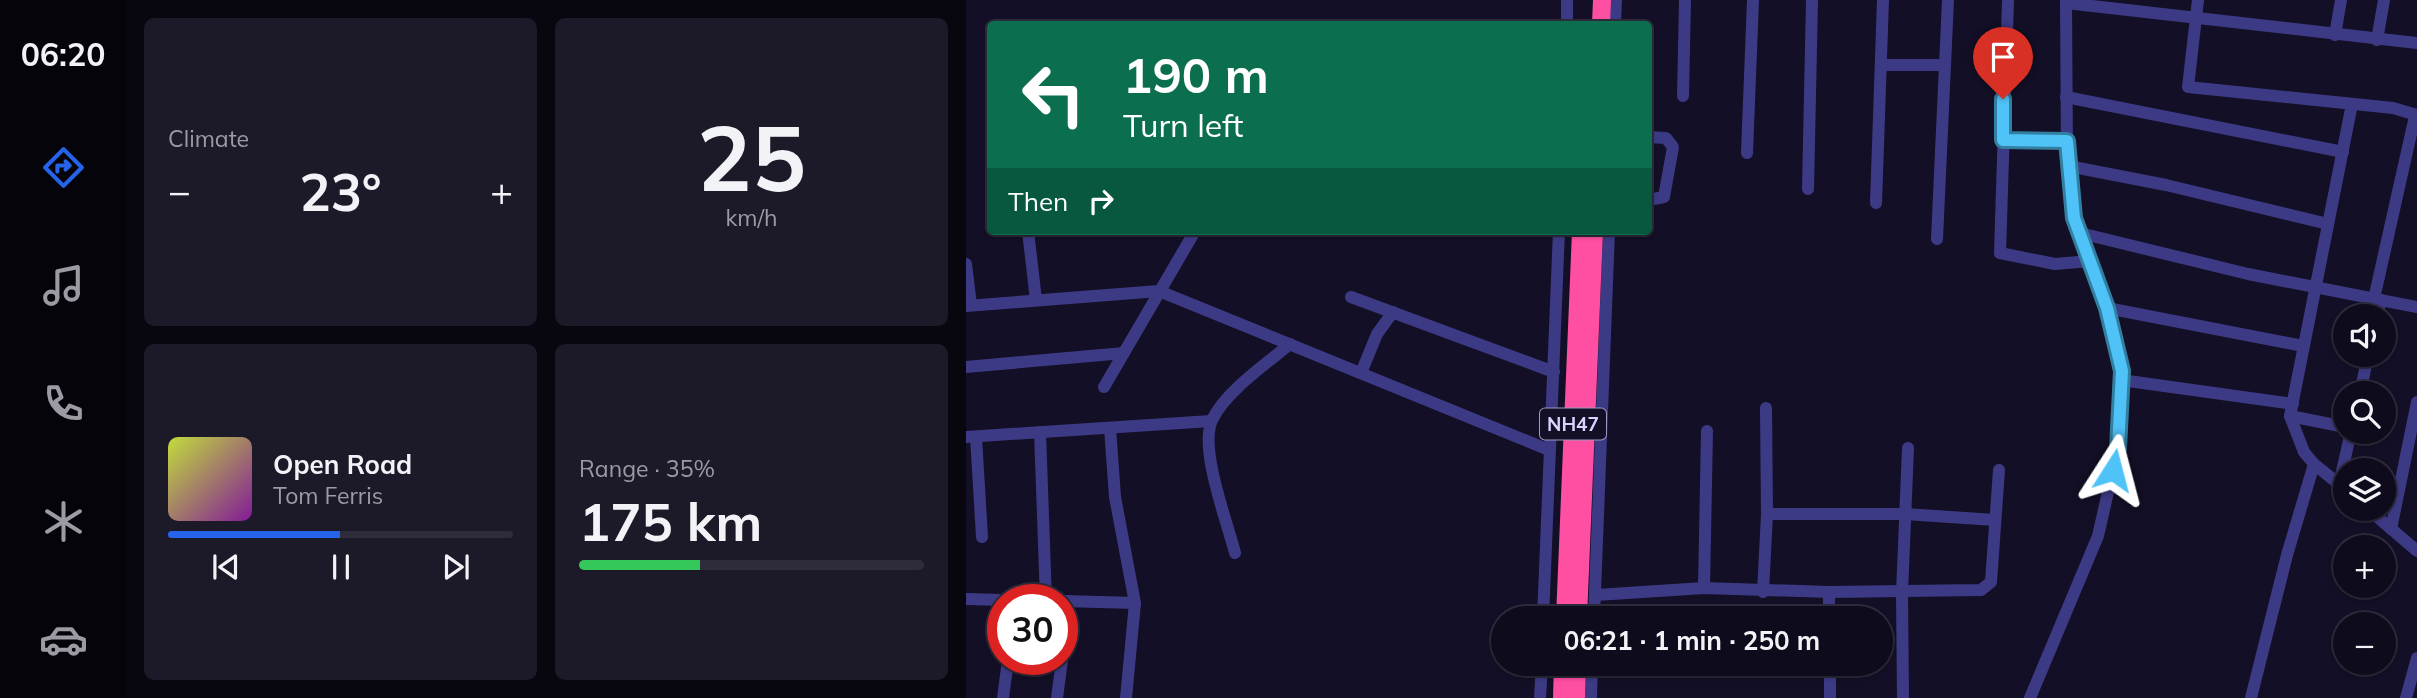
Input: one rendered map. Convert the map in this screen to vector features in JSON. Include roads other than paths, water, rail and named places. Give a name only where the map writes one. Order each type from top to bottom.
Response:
[{"type":"highway","points":[[1590,21],[1591,0]]},
{"type":"highway","points":[[1601,21],[1602,0]]},
{"type":"highway","name":"NH47","points":[[1565,606],[1581,235]]},
{"type":"highway","name":"NH47","points":[[1578,606],[1594,235]]},
{"type":"highway","points":[[1562,698],[1563,676]]},
{"type":"highway","points":[[1576,698],[1577,676]]},
{"type":"street","points":[[1567,0],[1567,21]]},
{"type":"street","points":[[1615,21],[1616,0]]},
{"type":"street","points":[[1683,96],[1685,0]]},
{"type":"street","points":[[1747,153],[1754,0]]},
{"type":"street","points":[[1808,188],[1812,0]]},
{"type":"street","points":[[1876,203],[1883,0]]},
{"type":"street","points":[[1937,239],[1948,0]]},
{"type":"street","points":[[2008,0],[2000,253],[2055,264],[2090,261]]},
{"type":"street","points":[[2198,0],[2188,87],[2393,108],[2416,115],[2377,304]]},
{"type":"street","points":[[2334,35],[2341,0]]},
{"type":"street","points":[[2377,40],[2384,0]]},
{"type":"street","points":[[2030,698],[2098,536],[2118,448],[2122,371],[2107,308],[2074,218],[2067,141],[2066,2],[2417,43]]},
{"type":"street","points":[[1881,65],[1944,65]]},
{"type":"street","points":[[2066,97],[2343,152]]},
{"type":"street","points":[[2333,479],[2304,452],[2292,410],[2352,104]]},
{"type":"street","points":[[1652,137],[1667,138],[1673,147],[1666,192],[1659,200],[1652,200]]},
{"type":"street","points":[[2003,140],[2067,141]]},
{"type":"street","points":[[2068,166],[2166,185],[2328,224]]},
{"type":"street","points":[[2080,233],[2248,274],[2417,307]]},
{"type":"street","points":[[1028,235],[1036,300]]},
{"type":"street","points":[[1104,387],[1193,235]]},
{"type":"street","points":[[1543,606],[1559,235]]},
{"type":"street","points":[[1594,606],[1609,235]]},
{"type":"street","points":[[966,264],[969,306],[1159,291],[1549,450]]},
{"type":"street","points":[[1351,296],[1554,372]]},
{"type":"street","points":[[2107,308],[2303,346]]},
{"type":"street","points":[[1361,373],[1377,334],[1393,312]]},
{"type":"street","points":[[1235,553],[1209,456],[1211,421],[1233,393],[1290,344]]},
{"type":"street","points":[[966,367],[1124,353]]},
{"type":"street","points":[[2121,380],[2292,410],[2333,423]]},
{"type":"street","points":[[2390,529],[2414,428],[2417,402]]},
{"type":"street","points":[[1763,592],[1767,514],[1766,408]]},
{"type":"street","points":[[982,537],[971,437],[1211,421]]},
{"type":"street","points":[[1110,428],[1115,497],[1135,603],[1126,698]]},
{"type":"street","points":[[1704,588],[1707,431]]},
{"type":"street","points":[[1040,432],[1045,584]]},
{"type":"street","points":[[1903,698],[1902,593],[1908,448]]},
{"type":"street","points":[[2251,698],[2287,555],[2314,464]]},
{"type":"street","points":[[1595,594],[1704,588],[1763,592],[1902,593],[1981,590],[1991,582],[1999,470]]},
{"type":"street","points":[[1767,514],[1905,514],[1995,520]]},
{"type":"street","points":[[2381,521],[2417,551]]},
{"type":"street","points":[[1829,592],[1829,606]]},
{"type":"street","points":[[966,600],[987,600]]},
{"type":"street","points":[[1078,601],[1135,603]]},
{"type":"street","points":[[2406,698],[2417,658]]},
{"type":"street","points":[[1003,698],[1006,675]]},
{"type":"street","points":[[1057,698],[1060,675]]},
{"type":"street","points":[[1540,698],[1541,676]]},
{"type":"street","points":[[1591,698],[1592,676]]},
{"type":"street","points":[[1830,676],[1830,698]]}]
